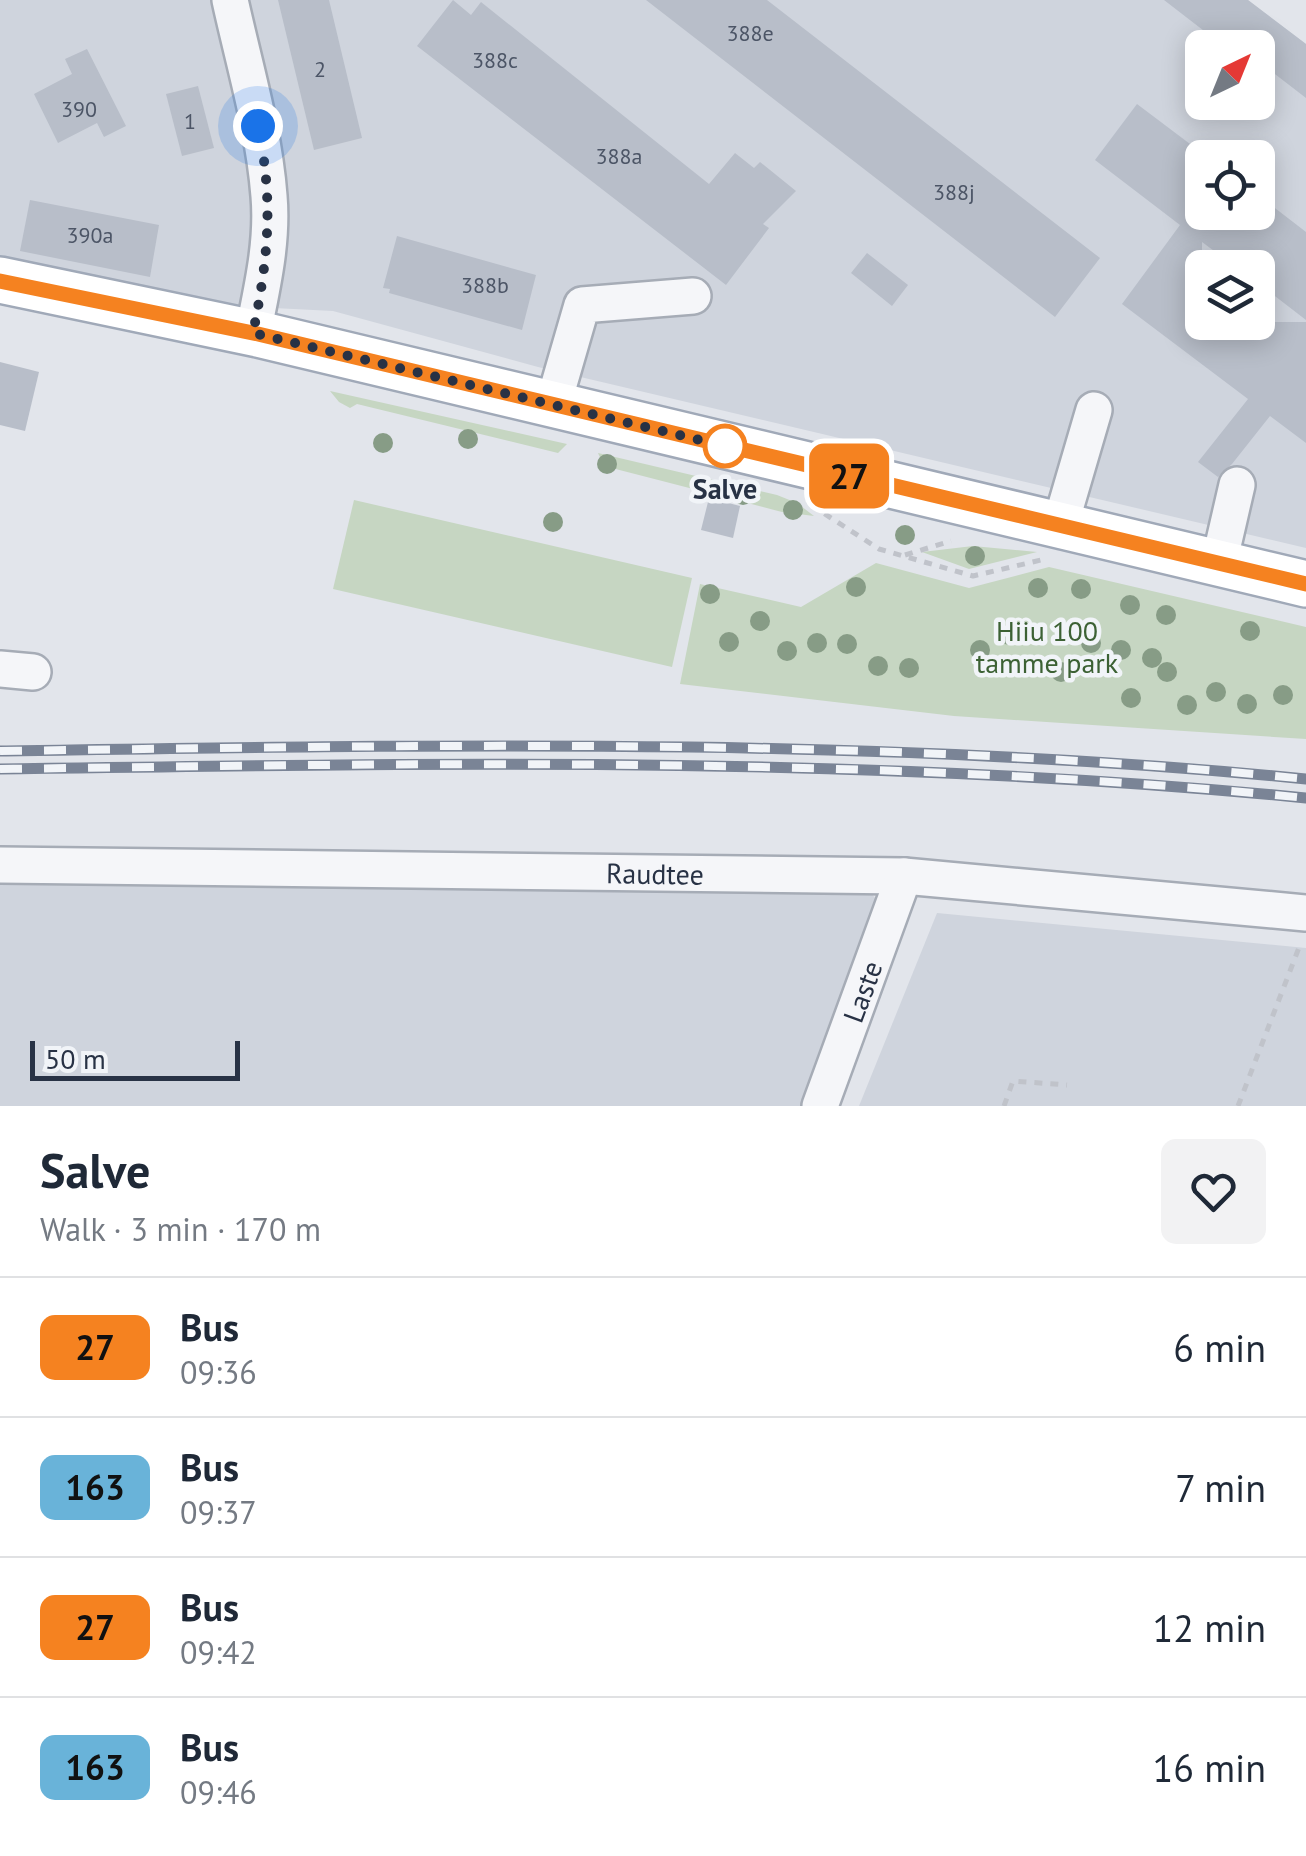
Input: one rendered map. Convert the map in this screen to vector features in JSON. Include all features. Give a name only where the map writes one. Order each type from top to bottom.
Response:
[{"type":"main road","points":[[0,280],[253,333],[553,405],[1053,542],[1218,563],[1306,584]]},
{"type":"street","points":[[230,0],[265,158],[270,199],[265,272],[253,333]]},
{"type":"street","points":[[553,405],[582,305],[692,296]]},
{"type":"street","points":[[1053,542],[1094,410]]},
{"type":"street","points":[[1218,563],[1237,485]]},
{"type":"street","name":"Raudtee","points":[[0,865],[904,876],[1304,926]]},
{"type":"street","name":"Laste","points":[[820,1106],[904,876]]},
{"type":"path","points":[[823,513],[878,549],[972,576],[1053,542]]},
{"type":"path","points":[[902,556],[951,542]]},
{"type":"path","points":[[1238,1106],[1304,926]]},
{"type":"path","points":[[1004,1106],[1013,1081],[1067,1085]]},
{"type":"shaded area","points":[[0,0],[1248,0],[1306,44],[1306,548],[538,367],[333,311],[92,299],[0,280]]},
{"type":"shaded area","points":[[274,881],[866,887],[880,904],[805,1106],[0,1106],[0,884]]},
{"type":"shaded area","points":[[937,913],[1306,948],[1306,1106],[859,1106]]},
{"type":"green space","points":[[330,391],[567,444],[558,453],[357,404],[350,408]]},
{"type":"green space","points":[[598,453],[777,495],[814,516],[782,512],[604,466]]},
{"type":"green space","points":[[354,500],[692,578],[672,667],[333,589]]},
{"type":"green space","points":[[973,546],[1037,552],[969,569],[922,552]]},
{"type":"green space","name":"Hiiu 100 tamme park","points":[[876,563],[969,588],[1049,567],[1306,627],[1306,739],[954,716],[680,684],[700,584],[801,607]]},
{"type":"building","points":[[278,0],[329,0],[362,138],[314,150]]},
{"type":"building","points":[[453,0],[471,15],[481,2],[709,184],[735,153],[754,168],[760,162],[796,191],[763,224],[769,228],[726,285],[417,46]]},
{"type":"building","points":[[646,0],[767,0],[1100,258],[1055,317]]},
{"type":"building","points":[[1164,0],[1248,0],[1306,44],[1306,98],[1275,74],[1275,30],[1203,30]]},
{"type":"building","points":[[87,49],[126,126],[104,137],[97,123],[58,143],[34,94],[72,74],[65,59]]},
{"type":"building","points":[[198,86],[214,148],[182,156],[166,94]]},
{"type":"building","points":[[1137,104],[1185,140],[1185,230],[1275,230],[1275,208],[1306,232],[1306,320],[1275,296],[1275,250],[1213,250],[1202,242],[1202,250],[1185,250],[1185,340],[1275,340],[1275,322],[1306,322],[1306,443],[1270,416],[1218,477],[1198,462],[1248,399],[1122,304],[1180,225],[1095,160]]},
{"type":"building","points":[[30,200],[159,225],[150,277],[20,251]]},
{"type":"building","points":[[397,236],[536,275],[522,330],[389,293],[390,289],[383,288]]},
{"type":"building","points":[[867,253],[908,285],[892,306],[851,273]]},
{"type":"building","points":[[0,362],[39,372],[25,431],[0,425]]},
{"type":"building","points":[[709,498],[740,506],[733,538],[701,530]]},
{"type":"railway","points":[[0,751],[490,746],[817,750],[1143,765],[1306,779]]},
{"type":"railway","points":[[0,769],[490,764],[817,768],[980,774],[1306,798]]},
{"type":"bus line","name":"27","points":[[0,281],[258,334],[1306,584]]},
{"type":"place","name":"Salve","points":[[725,446]]},
{"type":"route","points":[[258,126],[270,199],[265,272],[253,333],[725,446]]}]
